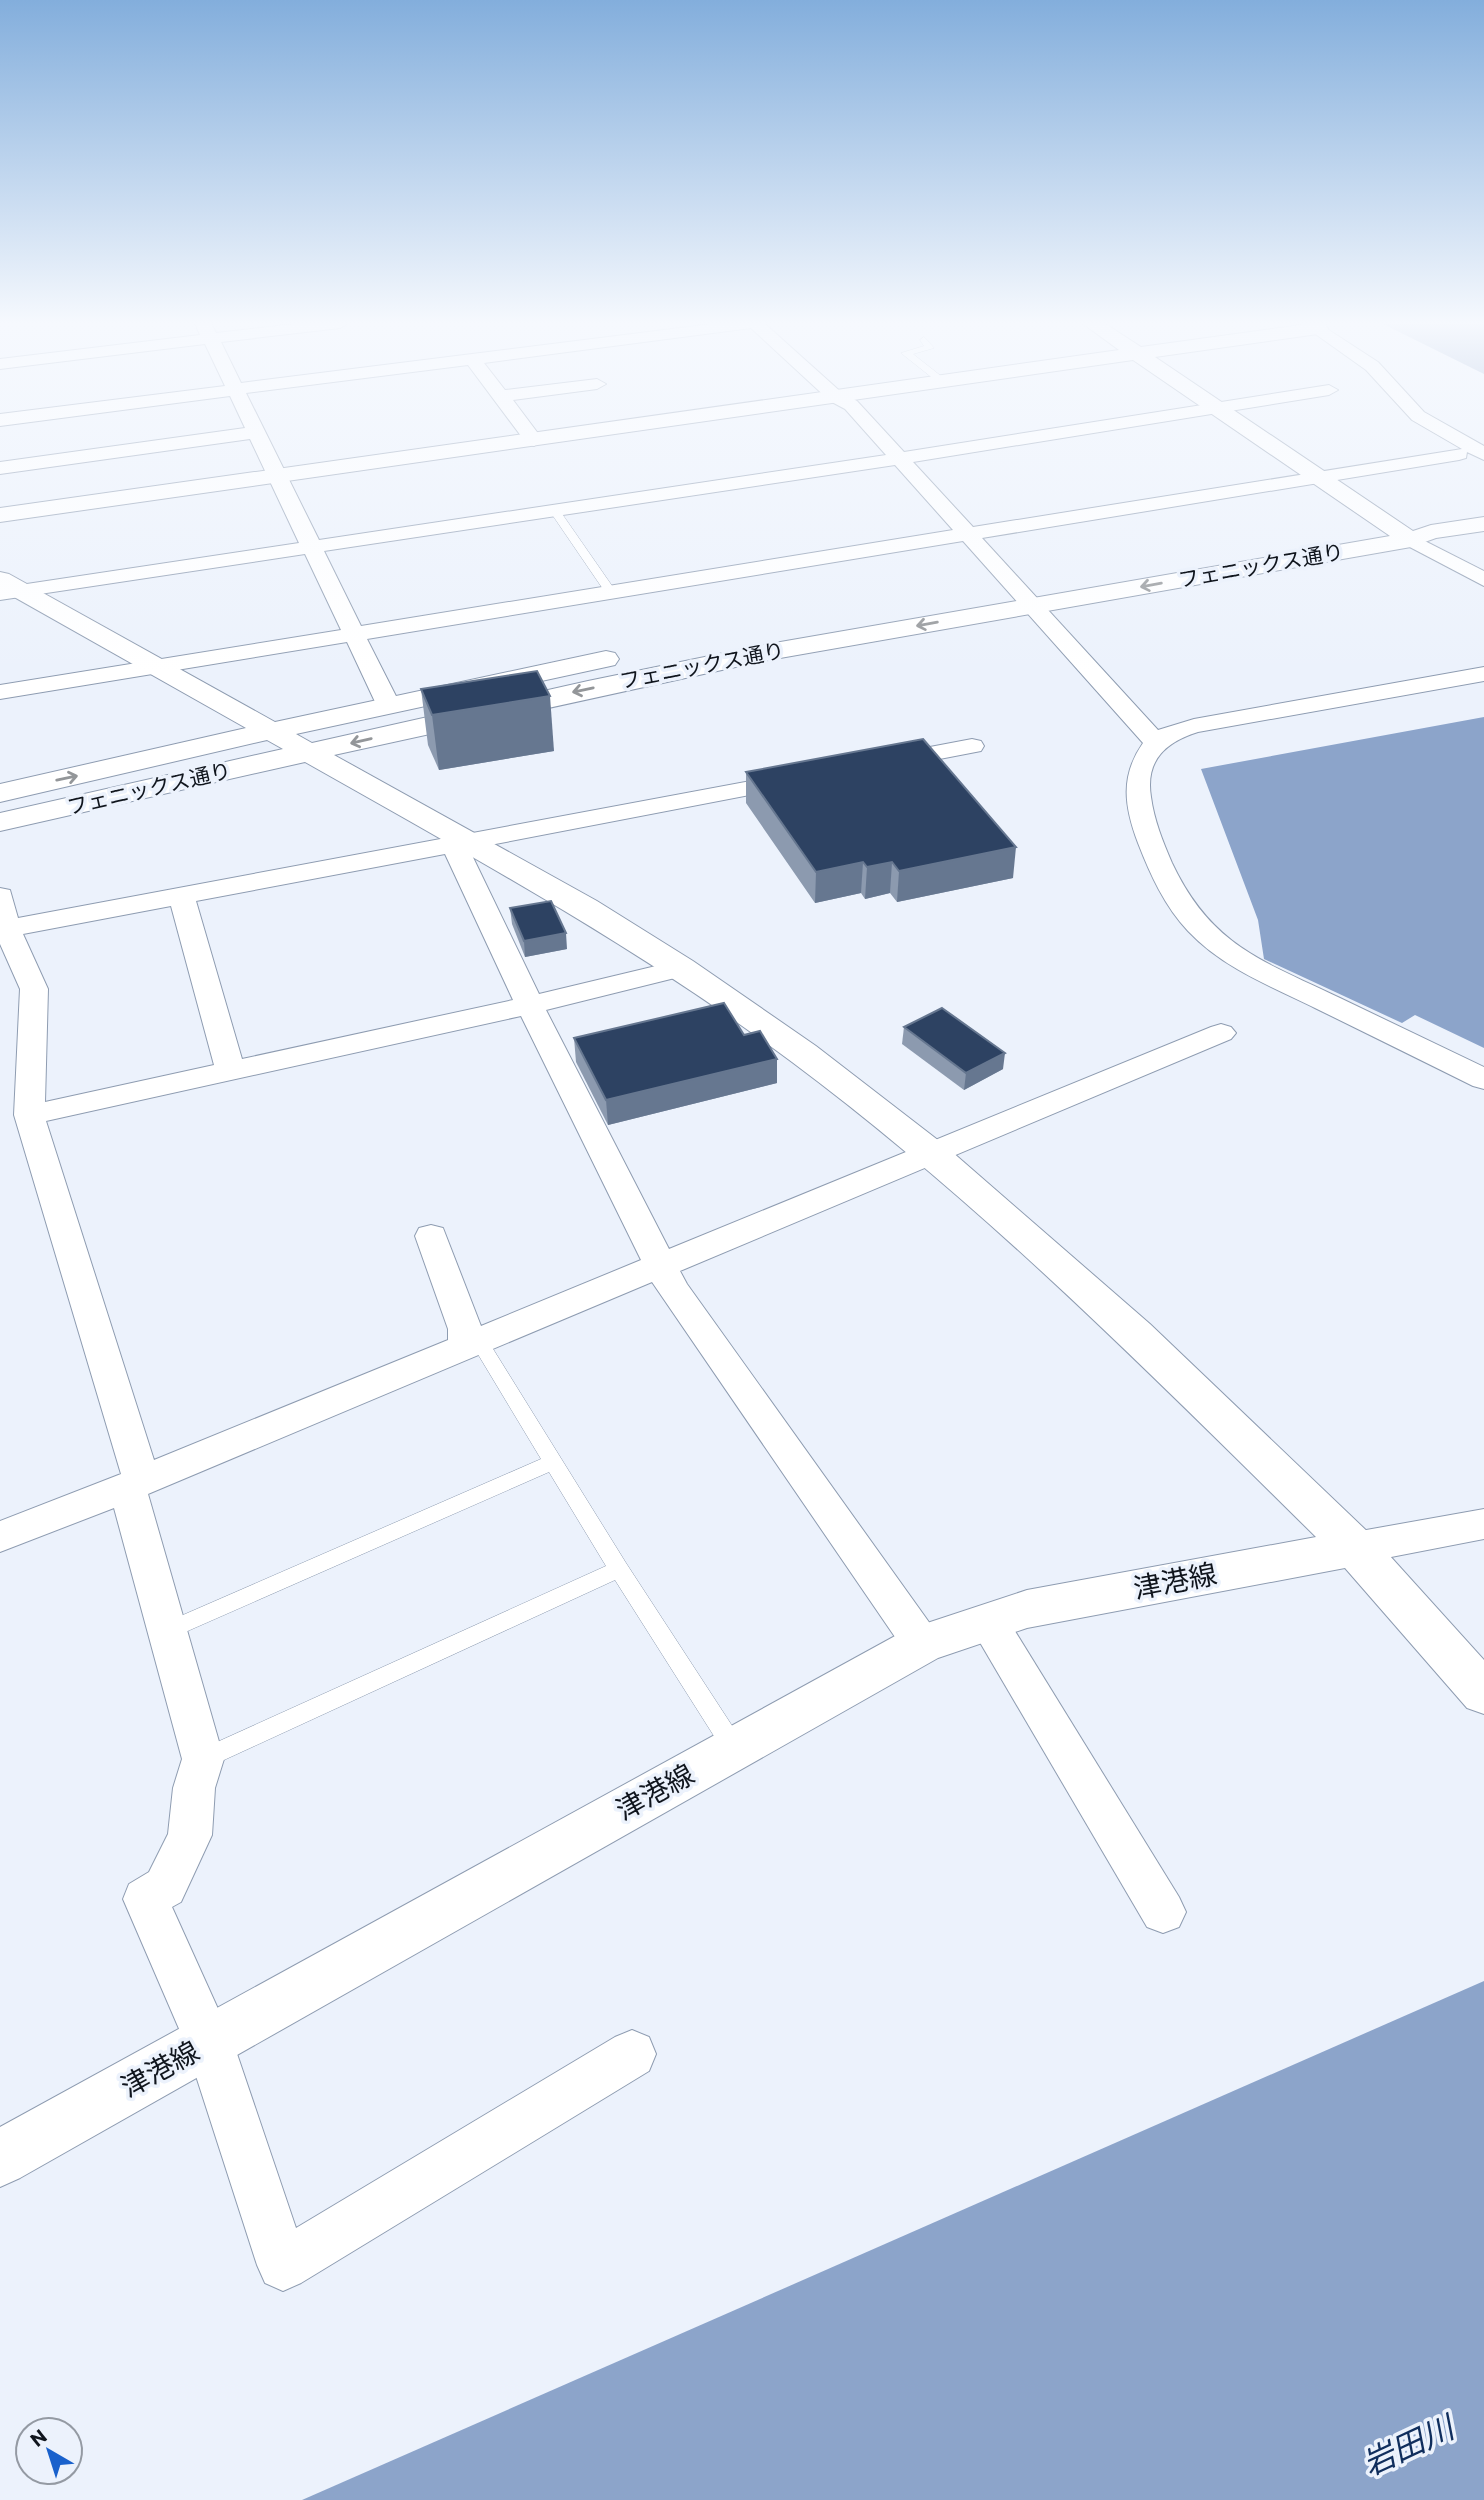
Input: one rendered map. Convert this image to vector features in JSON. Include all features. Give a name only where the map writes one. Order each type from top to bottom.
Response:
[{"type":"street","points":[[0,468],[202,440]]},
{"type":"street","points":[[260,440],[388,704]]},
{"type":"street","points":[[0,515],[534,440]]},
{"type":"street","points":[[881,440],[1156,742]]},
{"type":"street","points":[[15,592],[1023,440]]},
{"type":"street","points":[[1266,440],[1411,540],[1484,580]]},
{"type":"street","points":[[1459,440],[1484,454]]},
{"type":"street","points":[[0,692],[1459,454]]},
{"type":"street","name":"フェニックス通り","points":[[653,650],[1013,586],[1484,509]]},
{"type":"street","name":"フェニックス通り","points":[[0,822],[587,689],[764,653],[1411,540],[1430,532],[1484,524]]},
{"type":"street","points":[[15,592],[309,753],[461,844],[586,908],[681,968],[804,1054],[930,1152],[1136,1334],[1355,1548],[1484,1693]]},
{"type":"street","name":"フェニックス通り","points":[[0,793],[271,733],[388,704],[626,656]]},
{"type":"street","points":[[1484,674],[1194,726],[1156,742],[1142,769],[1137,788],[1148,833],[1167,883],[1213,941],[1243,962],[1484,1079]]},
{"type":"street","points":[[863,767],[972,747]]},
{"type":"street","points":[[3,929],[182,898],[808,777]]},
{"type":"street","points":[[461,844],[530,1004],[673,1290],[922,1644]]},
{"type":"street","points":[[0,896],[3,929],[34,989],[29,1115],[135,1484],[167,1631],[203,1759],[194,1788],[190,1835],[165,1887],[145,1899],[209,2042],[283,2265],[632,2054]]},
{"type":"street","points":[[182,898],[231,1071]]},
{"type":"street","points":[[29,1115],[681,968]]},
{"type":"street","points":[[0,1537],[135,1484],[1221,1033]]},
{"type":"street","points":[[431,1236],[472,1343]]},
{"type":"street","points":[[1355,1548],[1484,1524]]},
{"type":"street","name":"津港線","points":[[0,2158],[922,1644],[1027,1609],[1355,1548]]},
{"type":"street","points":[[988,1622],[1163,1912]]},
{"type":"lane","points":[[554,510],[611,593]]},
{"type":"lane","points":[[472,1343],[552,1462],[734,1748]]},
{"type":"lane","points":[[167,1631],[552,1462]]},
{"type":"lane","points":[[203,1759],[618,1569]]},
{"type":"water","points":[[1484,717],[1484,1048],[1415,1015],[1402,1023],[1264,959],[1258,920],[1201,769]]},
{"type":"water","name":"岩田川","points":[[1484,1981],[1484,2500],[302,2500]]},
{"type":"building","points":[[537,671],[550,696],[432,715],[421,689]]},
{"type":"building","points":[[923,739],[1016,847],[899,871],[892,862],[867,867],[863,862],[816,872],[746,772]]},
{"type":"building","points":[[551,901],[566,933],[524,941],[510,908]]},
{"type":"building","points":[[724,1003],[744,1035],[760,1031],[777,1059],[606,1100],[574,1038]]},
{"type":"building","points":[[942,1008],[1005,1053],[966,1073],[904,1027]]}]
